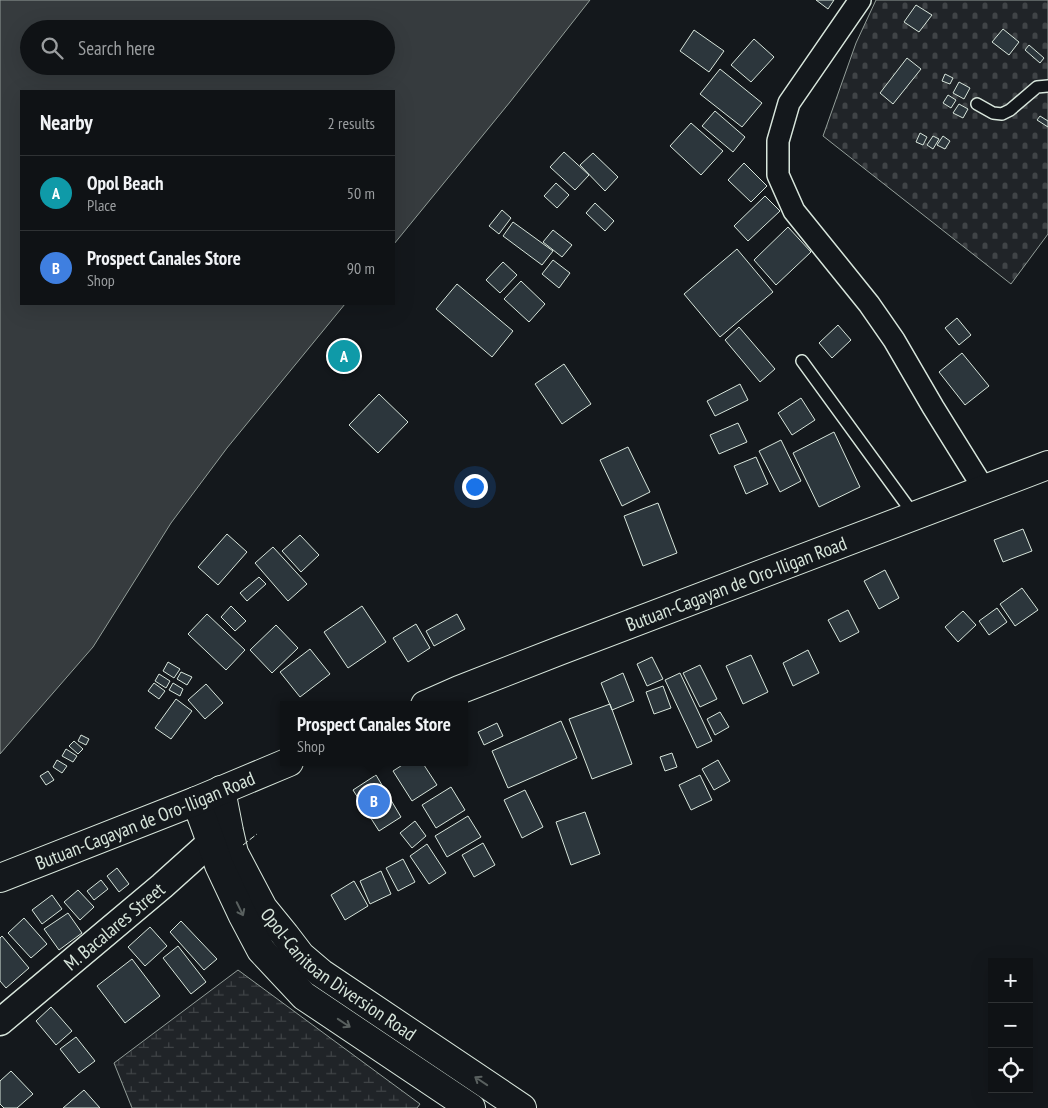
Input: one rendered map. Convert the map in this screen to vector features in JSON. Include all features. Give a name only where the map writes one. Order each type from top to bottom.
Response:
[{"type":"main road","name":"Butuan-Cagayan de Oro-Iligan Road","points":[[434,701],[1048,465]]},
{"type":"main road","name":"Butuan-Cagayan de Oro-Iligan Road","points":[[0,878],[280,766]]},
{"type":"main road","name":"Opol-Canitoan Diversion Road","points":[[221,790],[219,865],[243,916],[262,950],[304,996],[470,1108]]},
{"type":"main road","name":"Opol-Canitoan Diversion Road","points":[[196,801],[234,853],[264,908],[301,956],[321,973],[522,1108]]},
{"type":"street","points":[[860,0],[789,103],[778,141],[778,175],[794,210],[869,304],[894,340],[984,489]]},
{"type":"street","name":"M. Bacalares Street","points":[[0,1022],[220,836]]},
{"type":"lane","points":[[977,104],[993,113],[1002,114],[1010,110],[1037,87],[1048,86]]},
{"type":"lane","points":[[802,361],[914,515]]},
{"type":"green space","points":[[876,0],[1048,0],[1048,234],[1011,284],[823,136],[856,43]]},
{"type":"green space","points":[[238,970],[420,1104],[417,1108],[132,1108],[114,1063]]},
{"type":"shaded area","points":[[0,0],[590,0],[510,102],[395,243],[395,90],[20,90],[20,305],[344,305],[227,448],[171,523],[93,647],[0,754]]},
{"type":"building","points":[[816,0],[834,0],[828,9]]},
{"type":"building","points":[[916,5],[932,15],[919,32],[904,22]]},
{"type":"building","points":[[1003,29],[1019,42],[1009,55],[992,42]]},
{"type":"building","points":[[694,30],[724,51],[709,72],[680,51]]},
{"type":"building","points":[[754,39],[774,57],[751,82],[731,65]]},
{"type":"building","points":[[1029,45],[1044,58],[1040,63],[1025,50]]},
{"type":"building","points":[[907,58],[921,69],[893,104],[880,93]]},
{"type":"building","points":[[720,69],[762,103],[742,127],[700,94]]},
{"type":"building","points":[[945,74],[953,78],[950,84],[942,81]]},
{"type":"building","points":[[959,82],[970,88],[964,99],[953,93]]},
{"type":"building","points":[[948,95],[956,100],[951,108],[943,103]]},
{"type":"building","points":[[959,104],[968,109],[963,118],[953,113]]},
{"type":"building","points":[[715,111],[745,137],[733,152],[702,126]]},
{"type":"building","points":[[1040,116],[1048,121],[1048,127],[1037,120]]},
{"type":"building","points":[[691,123],[723,151],[701,175],[670,146]]},
{"type":"building","points":[[920,133],[927,137],[923,145],[916,142]]},
{"type":"building","points":[[933,136],[939,139],[933,149],[927,145]]},
{"type":"building","points":[[943,136],[950,141],[945,149],[937,145]]},
{"type":"building","points":[[564,152],[589,175],[575,190],[550,167]]},
{"type":"building","points":[[593,153],[618,177],[605,191],[580,165]]},
{"type":"building","points":[[744,163],[767,186],[751,202],[728,180]]},
{"type":"building","points":[[556,183],[569,195],[557,208],[544,196]]},
{"type":"building","points":[[765,196],[780,211],[748,241],[734,226]]},
{"type":"building","points":[[595,203],[614,221],[605,231],[586,213]]},
{"type":"building","points":[[502,210],[511,218],[499,234],[489,226]]},
{"type":"building","points":[[513,222],[553,251],[542,265],[503,236]]},
{"type":"building","points":[[788,227],[811,252],[776,285],[754,260]]},
{"type":"building","points":[[553,230],[572,245],[562,257],[543,242]]},
{"type":"building","points":[[737,249],[773,292],[720,337],[684,294]]},
{"type":"building","points":[[553,260],[570,273],[559,288],[542,274]]},
{"type":"building","points":[[503,262],[517,275],[500,293],[486,280]]},
{"type":"building","points":[[521,281],[545,304],[529,322],[504,299]]},
{"type":"building","points":[[457,284],[513,331],[492,357],[436,309]]},
{"type":"building","points":[[957,318],[971,335],[959,345],[945,328]]},
{"type":"building","points":[[838,325],[851,340],[832,358],[819,343]]},
{"type":"building","points":[[739,327],[775,369],[760,382],[725,340]]},
{"type":"building","points":[[962,353],[989,386],[965,405],[939,372]]},
{"type":"building","points":[[564,364],[591,404],[562,424],[535,384]]},
{"type":"building","points":[[740,384],[748,400],[715,416],[707,401]]},
{"type":"building","points":[[379,394],[408,422],[378,453],[349,425]]},
{"type":"building","points":[[801,398],[815,420],[792,435],[778,413]]},
{"type":"building","points":[[738,423],[747,442],[719,454],[710,435]]},
{"type":"building","points":[[834,432],[860,487],[819,507],[793,453]]},
{"type":"building","points":[[781,440],[801,481],[780,492],[759,451]]},
{"type":"building","points":[[628,447],[650,492],[622,506],[600,460]]},
{"type":"building","points":[[756,457],[768,484],[746,494],[734,466]]},
{"type":"building","points":[[658,503],[677,553],[643,566],[624,516]]},
{"type":"building","points":[[1023,529],[1032,551],[1003,562],[994,540]]},
{"type":"building","points":[[227,534],[247,552],[218,585],[198,567]]},
{"type":"building","points":[[300,535],[319,555],[301,572],[282,551]]},
{"type":"building","points":[[273,547],[307,584],[288,601],[255,563]]},
{"type":"building","points":[[885,570],[899,598],[879,609],[864,581]]},
{"type":"building","points":[[259,577],[266,584],[247,601],[240,593]]},
{"type":"building","points":[[1022,588],[1038,610],[1015,626],[1000,604]]},
{"type":"building","points":[[231,606],[246,621],[235,631],[221,617]]},
{"type":"building","points":[[362,606],[386,642],[348,668],[324,632]]},
{"type":"building","points":[[997,608],[1007,622],[989,635],[979,621]]},
{"type":"building","points":[[848,610],[859,632],[840,642],[828,620]]},
{"type":"building","points":[[963,611],[976,625],[958,642],[945,627]]},
{"type":"building","points":[[207,614],[245,650],[226,670],[188,634]]},
{"type":"building","points":[[457,614],[465,629],[434,646],[426,631]]},
{"type":"building","points":[[416,624],[430,648],[408,662],[393,638]]},
{"type":"building","points":[[276,625],[298,648],[272,673],[250,650]]},
{"type":"building","points":[[310,649],[330,674],[300,697],[280,672]]},
{"type":"building","points":[[808,650],[819,673],[793,686],[783,663]]},
{"type":"building","points":[[751,655],[768,692],[743,704],[726,666]]},
{"type":"building","points":[[652,657],[663,679],[647,686],[637,664]]},
{"type":"building","points":[[168,662],[180,669],[174,678],[163,671]]},
{"type":"building","points":[[700,665],[717,699],[700,707],[683,673]]},
{"type":"building","points":[[181,672],[192,677],[187,685],[177,679]]},
{"type":"building","points":[[623,673],[634,701],[612,710],[601,683]]},
{"type":"building","points":[[680,673],[712,741],[697,748],[665,680]]},
{"type":"building","points":[[159,674],[170,681],[166,688],[155,681]]},
{"type":"building","points":[[154,683],[165,691],[159,699],[148,691]]},
{"type":"building","points":[[173,683],[183,689],[180,696],[169,690]]},
{"type":"building","points":[[206,684],[223,703],[205,719],[188,700]]},
{"type":"building","points":[[663,686],[671,708],[654,714],[646,692]]},
{"type":"building","points":[[176,699],[192,711],[171,739],[155,728]]},
{"type":"building","points":[[610,704],[632,764],[592,779],[569,719]]},
{"type":"building","points":[[720,712],[729,727],[715,735],[707,719]]},
{"type":"building","points":[[561,721],[577,758],[508,788],[492,751]]},
{"type":"building","points":[[497,723],[503,736],[484,745],[478,732]]},
{"type":"building","points":[[81,735],[89,739],[86,745],[78,741]]},
{"type":"building","points":[[74,741],[83,749],[78,754],[69,746]]},
{"type":"building","points":[[66,749],[77,756],[73,762],[62,756]]},
{"type":"building","points":[[672,753],[677,767],[665,771],[660,757]]},
{"type":"building","points":[[57,760],[67,766],[62,773],[53,767]]},
{"type":"building","points":[[718,760],[730,781],[714,790],[702,769]]},
{"type":"building","points":[[401,766],[425,766],[437,785],[412,801],[393,771]]},
{"type":"building","points":[[48,771],[54,780],[46,785],[40,776]]},
{"type":"building","points":[[376,775],[401,817],[379,831],[353,790]]},
{"type":"building","points":[[700,775],[712,800],[691,810],[679,785]]},
{"type":"building","points":[[451,787],[465,810],[436,828],[422,805]]},
{"type":"building","points":[[525,790],[543,827],[522,838],[504,800]]},
{"type":"building","points":[[585,812],[600,854],[571,865],[556,822]]},
{"type":"building","points":[[468,816],[481,837],[447,857],[435,836]]},
{"type":"building","points":[[415,821],[426,836],[412,848],[400,833]]},
{"type":"building","points":[[483,843],[495,865],[474,877],[462,855]]},
{"type":"building","points":[[427,844],[446,873],[429,884],[410,856]]},
{"type":"building","points":[[403,859],[415,882],[398,891],[386,868]]},
{"type":"building","points":[[117,868],[129,884],[119,892],[107,876]]},
{"type":"building","points":[[381,871],[391,894],[370,904],[360,881]]},
{"type":"building","points":[[101,880],[108,889],[94,900],[87,891]]},
{"type":"building","points":[[354,881],[368,906],[345,920],[331,895]]},
{"type":"building","points":[[78,890],[94,907],[80,920],[64,902]]},
{"type":"building","points":[[52,895],[62,909],[42,924],[32,910]]},
{"type":"building","points":[[68,913],[82,933],[59,950],[44,929]]},
{"type":"building","points":[[24,918],[47,944],[31,958],[8,933]]},
{"type":"building","points":[[181,921],[217,959],[204,970],[170,932]]},
{"type":"building","points":[[150,927],[167,946],[145,966],[128,947]]},
{"type":"building","points":[[2,936],[29,968],[6,988],[0,981],[0,938]]},
{"type":"building","points":[[178,946],[206,982],[191,994],[163,958]]},
{"type":"building","points":[[132,959],[160,996],[125,1023],[97,986]]},
{"type":"building","points":[[51,1007],[72,1031],[56,1045],[36,1021]]},
{"type":"building","points":[[76,1037],[95,1061],[79,1073],[60,1049]]},
{"type":"building","points":[[11,1071],[33,1094],[17,1108],[4,1108],[0,1104],[0,1081]]},
{"type":"building","points":[[84,1090],[100,1108],[63,1108]]},
{"type":"fence","points":[[243,845],[257,834]]},
{"type":"place","name":"Opol Beach","points":[[344,356]]},
{"type":"place","name":"Prospect Canales Store","points":[[374,801]]}]
